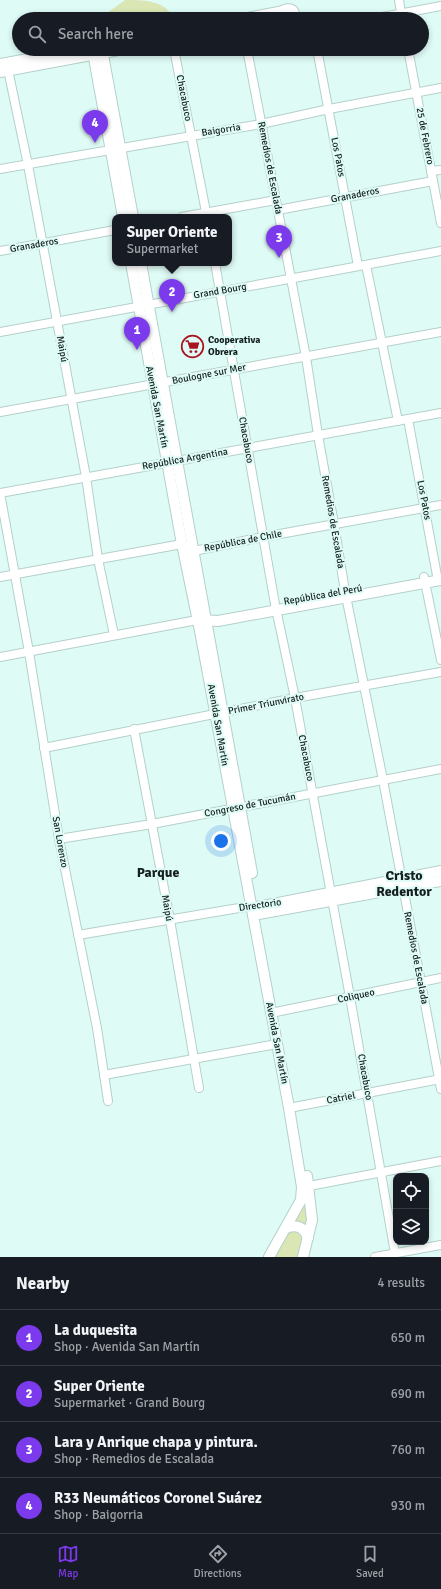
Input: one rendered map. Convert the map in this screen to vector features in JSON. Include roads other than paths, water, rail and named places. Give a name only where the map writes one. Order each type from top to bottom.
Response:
[{"type":"main road","points":[[3,67],[51,56]]},
{"type":"main road","points":[[3,67],[77,56]]},
{"type":"main road","points":[[98,56],[115,149],[123,214]]},
{"type":"main road","points":[[115,149],[132,214]]},
{"type":"main road","name":"Avenida San Martín","points":[[132,266],[144,306]]},
{"type":"main road","name":"Avenida San Martín","points":[[141,266],[144,306],[172,461],[182,544],[202,620]]},
{"type":"main road","name":"Avenida San Martín","points":[[172,461],[194,551],[202,620],[200,631],[219,713],[312,1220],[305,1255]]},
{"type":"main road","name":"República del Perú","points":[[202,620],[218,621],[276,607],[439,577]]},
{"type":"main road","name":"Directorio","points":[[402,884],[441,872]]},
{"type":"main road","name":"Directorio","points":[[255,910],[402,884],[441,881]]},
{"type":"main road","name":"Avenida San Martín","points":[[274,1013],[277,1044],[292,1107]]},
{"type":"main road","points":[[269,1257],[301,1200],[305,1187]]},
{"type":"main road","points":[[286,1228],[291,1226],[301,1227],[308,1238]]},
{"type":"street","points":[[399,0],[401,12]]},
{"type":"street","points":[[418,12],[441,6]]},
{"type":"street","name":"Chacabuco","points":[[175,56],[192,135],[206,214]]},
{"type":"street","name":"Remedios de Escalada","points":[[247,56],[306,357],[346,594],[383,780],[441,1089]]},
{"type":"street","name":"Los Patos","points":[[318,56],[346,197],[382,343],[398,421]]},
{"type":"street","name":"25 de Febrero","points":[[409,56],[431,171],[440,210],[441,223]]},
{"type":"street","name":"Maipú","points":[[3,67],[28,165],[86,477],[98,559],[114,635]]},
{"type":"street","name":"Baigorria","points":[[0,169],[261,124],[329,109],[441,88]]},
{"type":"street","points":[[431,171],[441,170]]},
{"type":"street","name":"Granaderos","points":[[278,210],[433,181]]},
{"type":"street","points":[[211,214],[276,200]]},
{"type":"street","name":"Granaderos","points":[[0,251],[112,231]]},
{"type":"street","name":"Grand Bourg","points":[[0,332],[441,251]]},
{"type":"street","name":"Chacabuco","points":[[216,266],[263,537],[295,698],[368,1093],[395,1253]]},
{"type":"street","name":"Boulogne sur Mer","points":[[0,412],[234,368],[306,357],[441,332]]},
{"type":"street","name":"República Argentina","points":[[0,493],[441,413]]},
{"type":"street","name":"Los Patos","points":[[408,419],[439,577]]},
{"type":"street","points":[[0,493],[29,652]]},
{"type":"street","name":"República de Chile","points":[[182,544],[194,551],[441,505]]},
{"type":"street","points":[[0,577],[182,544]]},
{"type":"street","points":[[425,580],[441,660]]},
{"type":"street","name":"República del Perú","points":[[0,657],[202,620]]},
{"type":"street","name":"San Lorenzo","points":[[29,652],[59,839],[97,1028],[108,1100]]},
{"type":"street","name":"Primer Triunvirato","points":[[44,748],[295,698],[441,672]]},
{"type":"street","name":"Maipú","points":[[134,730],[170,920],[199,1088]]},
{"type":"street","name":"Congreso de Tucumán","points":[[59,839],[152,824],[441,769]]},
{"type":"street","name":"Directorio","points":[[78,935],[170,920],[255,910]]},
{"type":"street","name":"Coliqueo","points":[[274,1013],[441,978]]},
{"type":"street","points":[[104,1075],[277,1044]]},
{"type":"street","name":"Catriel","points":[[292,1107],[440,1080]]},
{"type":"street","points":[[305,1187],[441,1161]]},
{"type":"street","points":[[376,1257],[441,1245]]},
{"type":"place","name":"R33 Neumáticos Coronel Suárez","points":[[95,143]]},
{"type":"place","name":"Lara y Anrique chapa y pintura.","points":[[279,258]]},
{"type":"place","name":"Super Oriente","points":[[172,312]]},
{"type":"place","name":"Cooperativa Obrera","points":[[192,346]]},
{"type":"place","name":"La duquesita","points":[[137,350]]},
{"type":"district","name":"Parque","points":[[158,872]]},
{"type":"district","name":"Cristo Redentor","points":[[404,884]]}]
